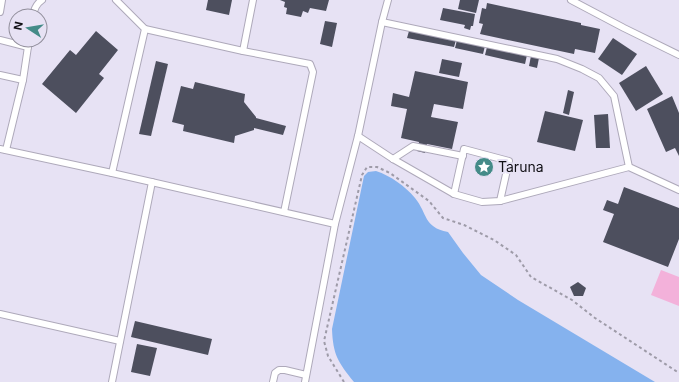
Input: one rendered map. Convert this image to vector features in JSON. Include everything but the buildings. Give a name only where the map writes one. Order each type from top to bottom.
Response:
[{"type":"lane","points":[[0,12],[2,0]]},
{"type":"lane","points":[[34,8],[38,2],[42,0]]},
{"type":"lane","points":[[116,0],[145,29],[310,64],[313,72],[284,212]]},
{"type":"lane","points":[[243,51],[253,0]]},
{"type":"lane","points":[[305,382],[335,224],[358,136],[388,0]]},
{"type":"lane","points":[[571,0],[679,55]]},
{"type":"lane","points":[[382,22],[557,59],[599,78],[614,96],[629,167]]},
{"type":"lane","points":[[112,173],[145,29]]},
{"type":"lane","points":[[28,48],[23,80],[3,150],[112,173],[335,224]]},
{"type":"lane","points":[[0,75],[23,80]]},
{"type":"lane","points":[[358,136],[393,159],[454,194],[482,202],[500,201],[629,167],[679,190]]},
{"type":"lane","points":[[393,159],[413,146],[463,156]]},
{"type":"lane","points":[[454,194],[464,149],[509,161],[500,201]]},
{"type":"lane","points":[[112,382],[152,182]]},
{"type":"lane","points":[[0,314],[120,341]]},
{"type":"lane","points":[[273,382],[275,373],[279,370],[306,375]]},
{"type":"path","points":[[344,382],[328,356],[324,341],[362,175],[367,168],[377,167],[390,173],[428,201],[443,218],[464,225],[494,240],[516,254],[531,277],[572,300],[595,318],[679,373]]},
{"type":"shaded area","points":[[661,270],[679,277],[679,306],[651,295]]},
{"type":"water","points":[[376,171],[392,179],[411,194],[419,204],[430,223],[440,230],[448,232],[481,275],[518,300],[655,382],[354,382],[337,358],[332,329],[364,176],[368,172]]},
{"type":"place","name":"Taruna","points":[[484,167]]}]
